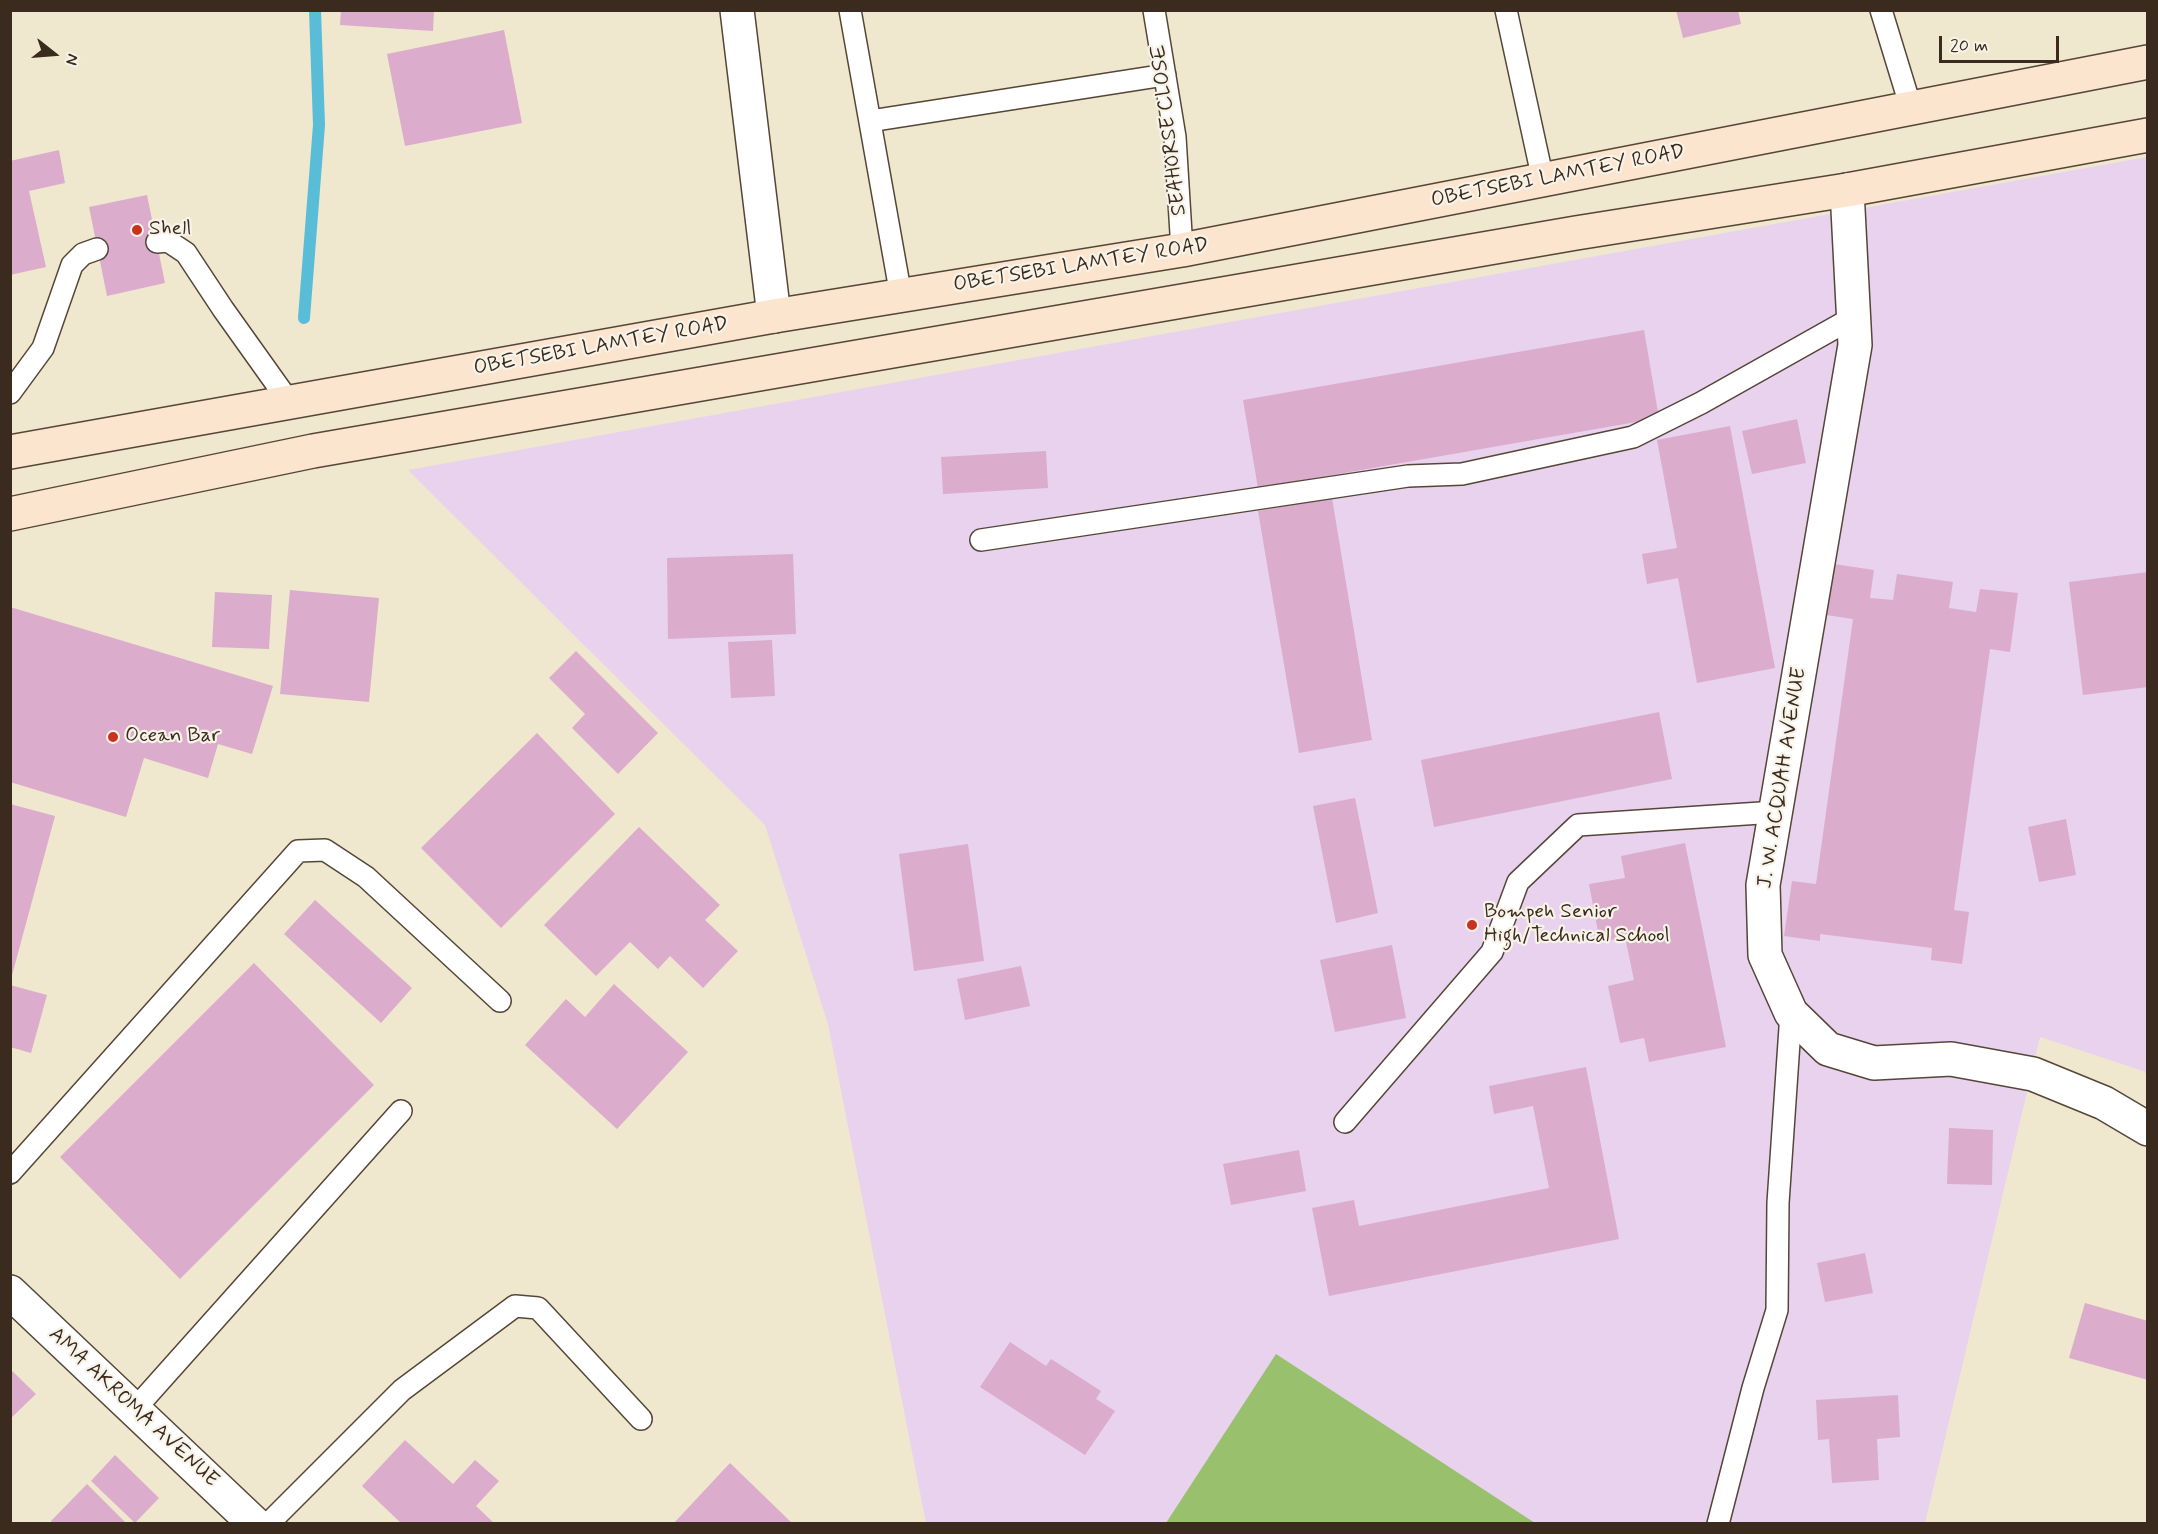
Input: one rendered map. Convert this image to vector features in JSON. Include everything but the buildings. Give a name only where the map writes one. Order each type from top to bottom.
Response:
[{"type":"main road","name":"OBETSEBI LAMTEY ROAD","points":[[10,452],[774,316],[1182,250],[2148,62]]},
{"type":"main road","points":[[10,514],[313,451],[1576,233],[1847,190],[2148,135]]},
{"type":"street","points":[[737,10],[774,316]]},
{"type":"street","name":"J. W. ACQUAH AVENUE","points":[[1847,190],[1855,345],[1763,885],[1765,955],[1791,1013],[1828,1049],[1874,1063],[1952,1059],[2033,1074],[2104,1103],[2148,1129]]},
{"type":"street","name":"AMA AKROMA AVENUE","points":[[10,1292],[255,1524]]},
{"type":"lane","points":[[850,10],[901,296]]},
{"type":"lane","name":"SEAHORSE CLOSE","points":[[1154,10],[1175,137],[1182,250]]},
{"type":"lane","points":[[1506,10],[1543,180]]},
{"type":"lane","points":[[1881,10],[1911,108]]},
{"type":"lane","points":[[870,121],[1165,75]]},
{"type":"lane","points":[[157,242],[168,241],[186,253],[290,403]]},
{"type":"lane","points":[[10,393],[43,348],[72,265],[83,254],[97,249]]},
{"type":"lane","points":[[981,540],[1408,476],[1462,474],[1633,437],[1701,403],[1854,317]]},
{"type":"lane","points":[[1345,1122],[1492,951],[1518,882],[1578,825],[1776,812]]},
{"type":"lane","points":[[10,1173],[298,851],[325,850],[366,877],[500,1001]]},
{"type":"lane","points":[[1718,1524],[1753,1388],[1777,1310],[1778,1203],[1791,1013]]},
{"type":"lane","points":[[134,1410],[401,1111]]},
{"type":"lane","points":[[268,1524],[402,1390],[515,1306],[538,1308],[640,1419]]},
{"type":"shaded area","name":"Bompeh Senior High/Technical School","points":[[2147,157],[2147,1074],[2040,1037],[1925,1523],[926,1523],[828,1024],[765,825],[408,470]]},
{"type":"green space","points":[[1276,1354],[1535,1523],[1166,1523]]},
{"type":"waterway","points":[[304,318],[319,125],[315,10]]},
{"type":"place","name":"Shell","points":[[137,230]]},
{"type":"place","name":"Ocean Bar","points":[[113,737]]},
{"type":"place","name":"Bompeh Senior High/Technical School","points":[[1472,925]]}]
